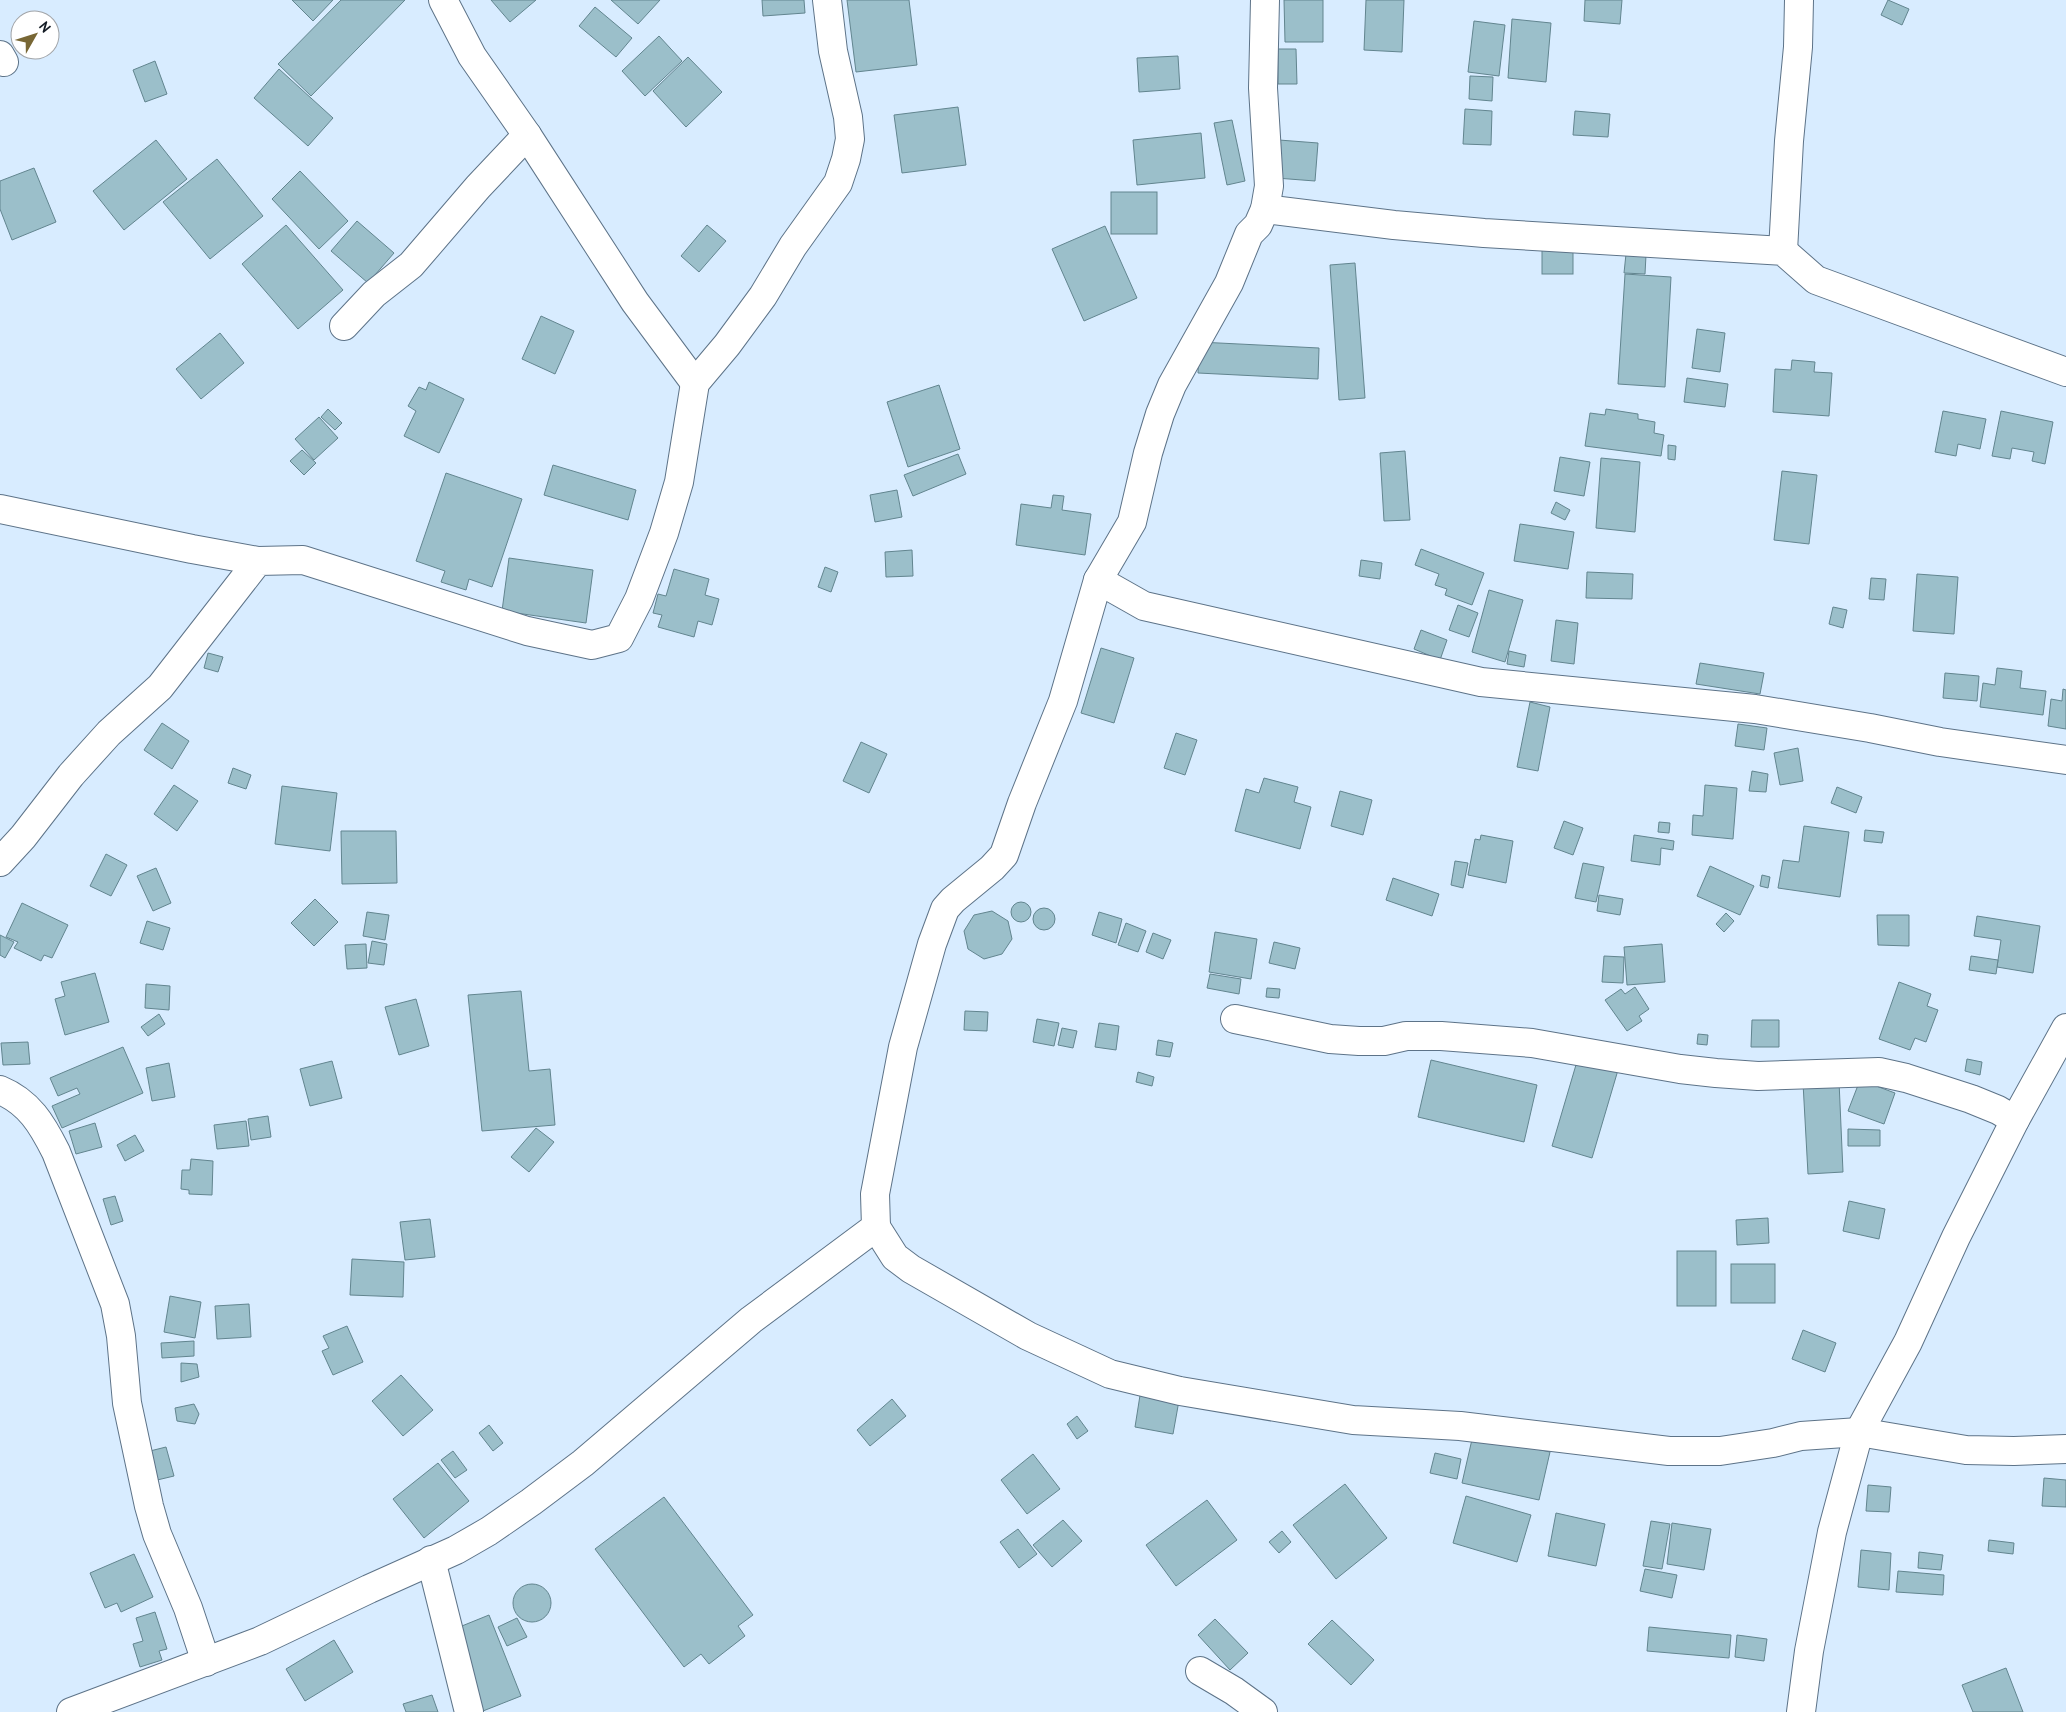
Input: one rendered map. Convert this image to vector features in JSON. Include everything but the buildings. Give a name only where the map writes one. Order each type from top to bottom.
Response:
[{"type":"street","points":[[443,0],[472,56],[527,135],[634,302],[695,383]]},
{"type":"street","points":[[0,509],[258,561],[303,560],[527,630],[592,645],[619,638],[639,599],[664,533],[679,482],[695,383],[727,345],[763,296],[793,246],[838,183],[846,159],[850,139],[848,118],[833,51],[827,0]]},
{"type":"street","points":[[1265,0],[1263,88],[1269,186],[1265,208],[1258,225],[1249,234],[1229,283],[1172,385],[1160,414],[1148,452],[1132,522],[1098,580],[1063,701],[1022,803],[1004,855],[945,909],[932,944],[903,1047],[875,1194],[876,1227],[895,1257],[911,1269],[1028,1336],[1110,1374],[1180,1391],[1353,1420],[1460,1426],[1669,1451],[1720,1451],[1773,1443],[1801,1436],[1858,1432],[1966,1450],[2066,1449]]},
{"type":"street","points":[[1783,251],[1789,141],[1798,47],[1799,0]]},
{"type":"street","points":[[344,326],[374,294],[411,265],[478,187],[527,135]]},
{"type":"street","points":[[1265,208],[1394,225],[1484,233],[1783,251],[1816,280],[2066,372]]},
{"type":"street","points":[[0,862],[23,837],[70,775],[109,733],[160,687],[258,561]]},
{"type":"street","points":[[1098,580],[1144,606],[1481,682],[1755,709],[1940,742],[2066,760]]},
{"type":"street","points":[[1234,1018],[1330,1039],[1384,1041],[1406,1036],[1441,1036],[1532,1043],[1680,1069],[1716,1073],[1758,1076],[1879,1072],[1971,1099],[1998,1110],[2015,1120]]},
{"type":"street","points":[[1801,1712],[1809,1651],[1832,1532],[1858,1432],[1908,1342],[1956,1237],[2015,1120],[2066,1028]]},
{"type":"street","points":[[0,1090],[15,1096],[33,1114],[46,1132],[56,1152],[114,1304],[121,1336],[126,1403],[149,1506],[157,1534],[188,1608],[206,1662]]},
{"type":"street","points":[[71,1712],[260,1641],[456,1550],[480,1536],[531,1502],[583,1462],[751,1320],[876,1227]]},
{"type":"street","points":[[431,1560],[469,1712]]},
{"type":"street","points":[[1200,1671],[1234,1691],[1263,1712]]}]
